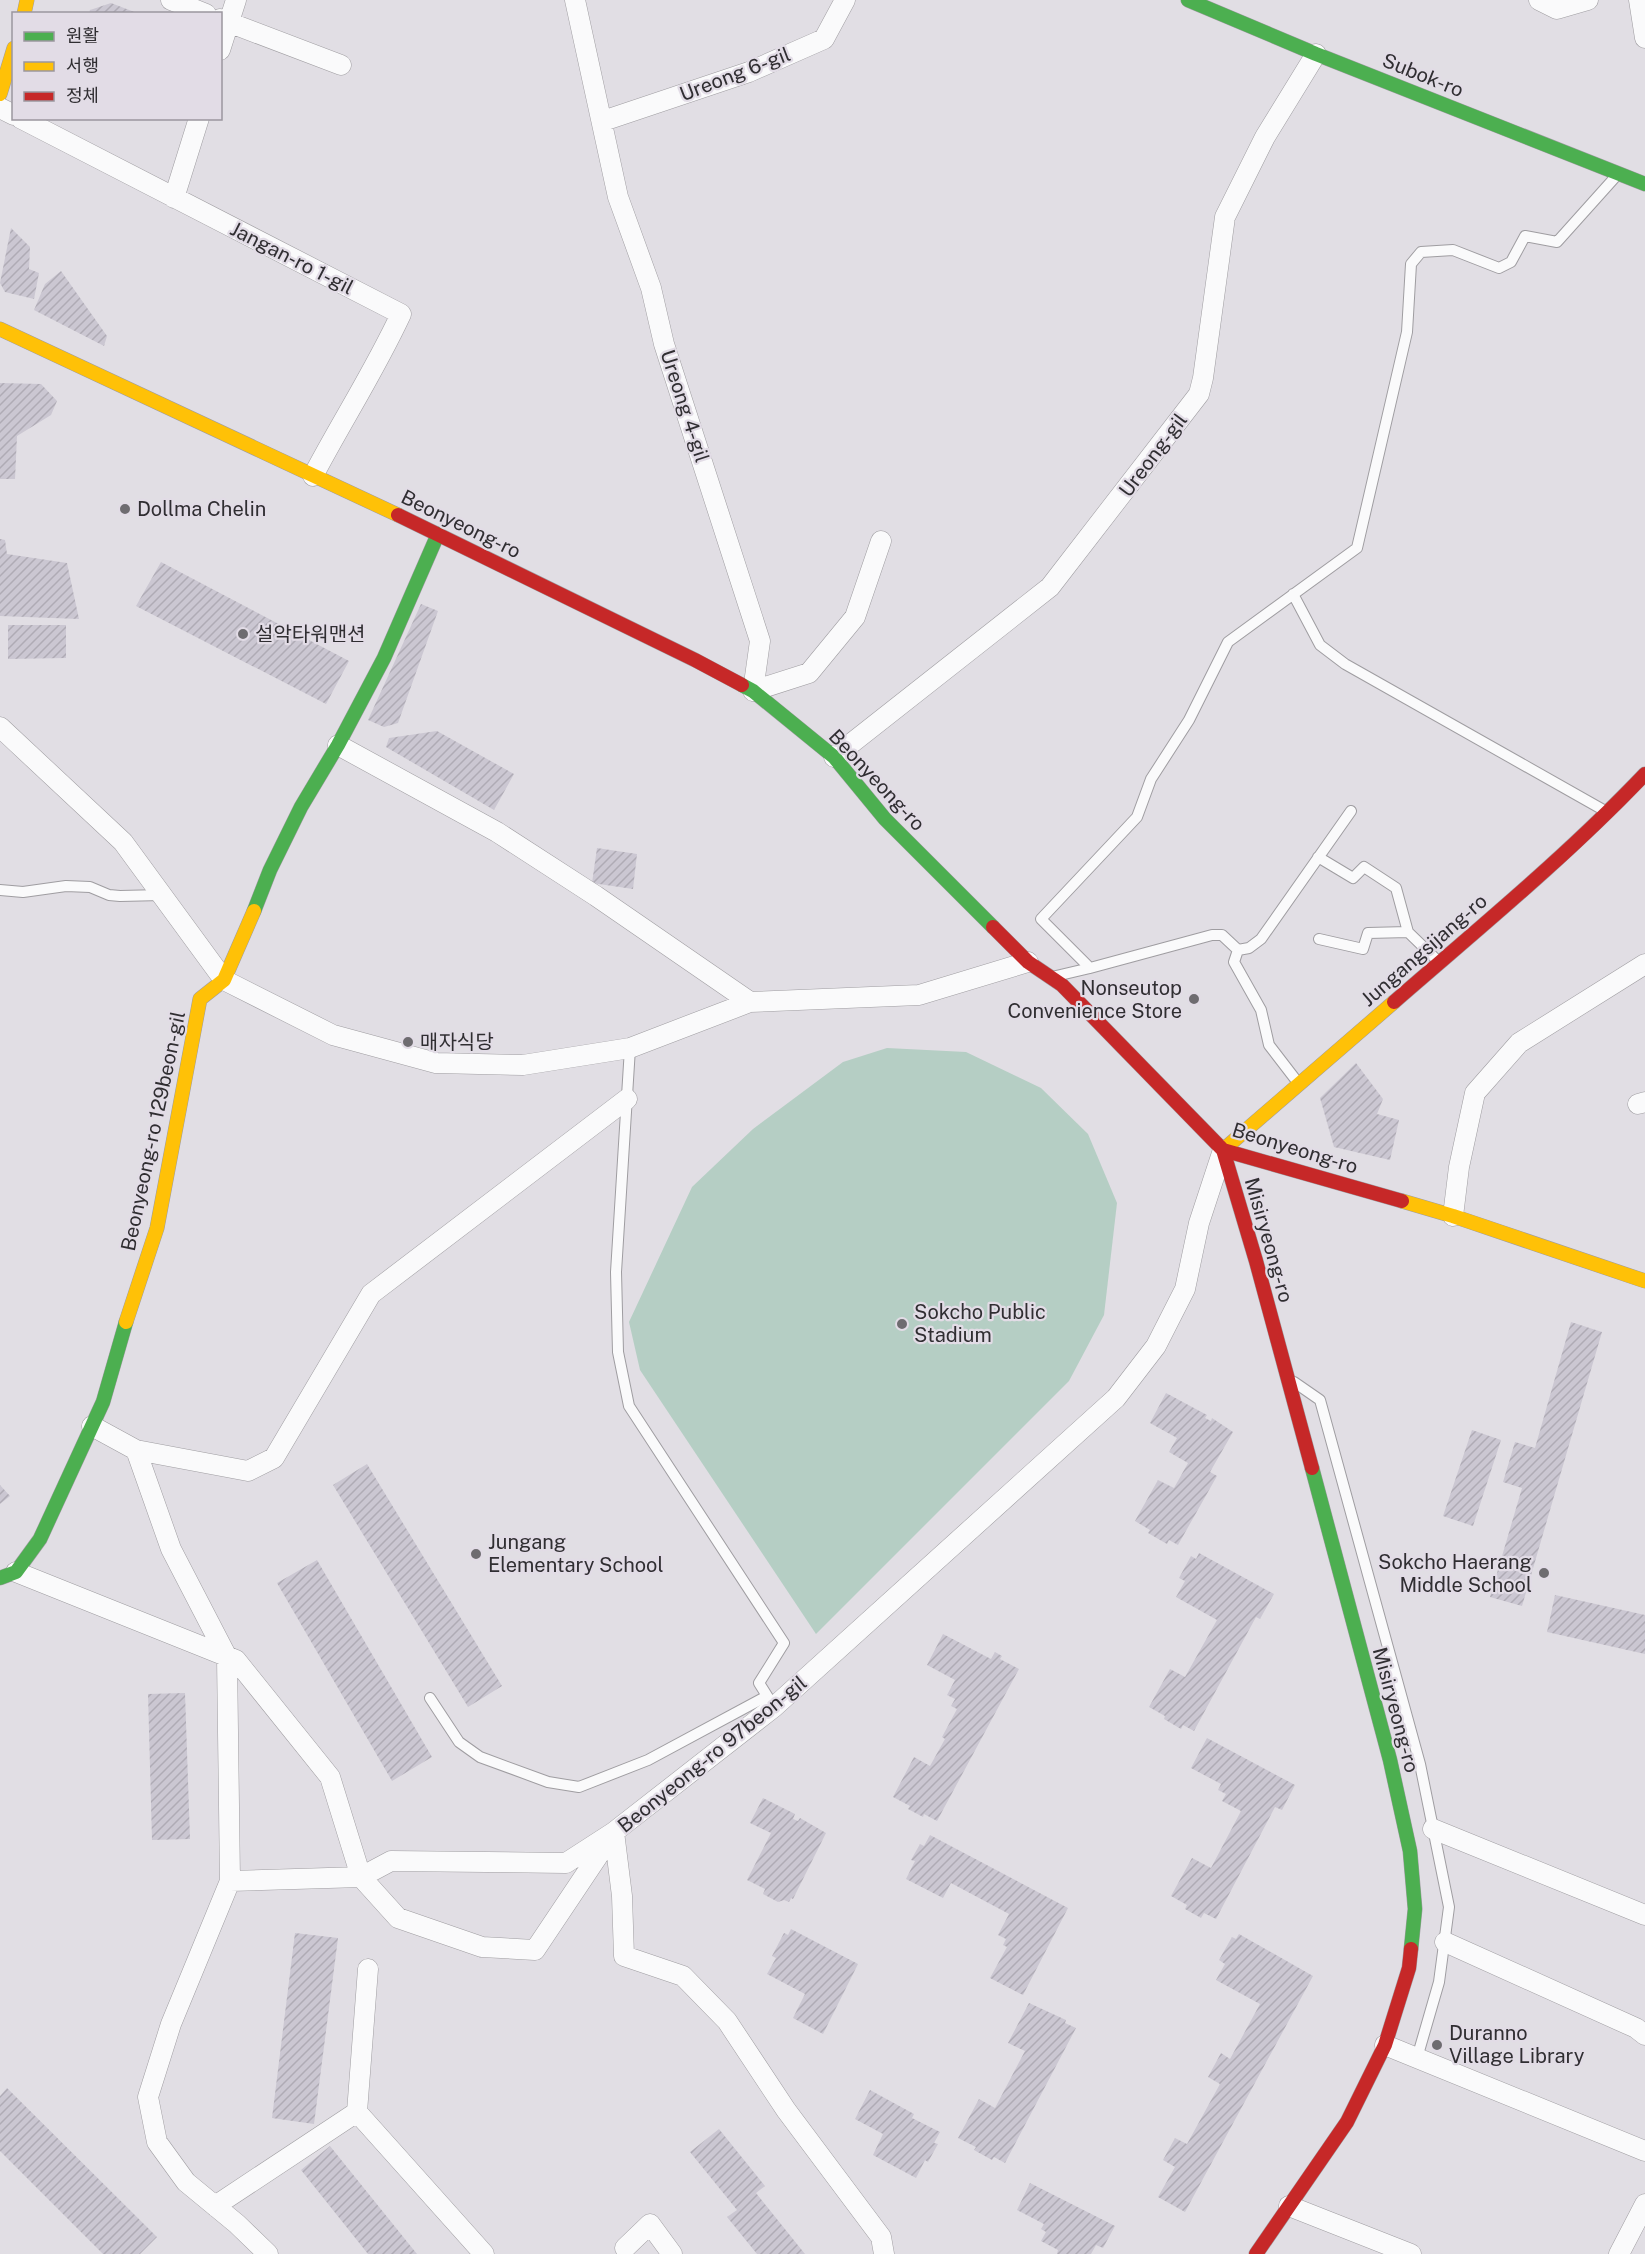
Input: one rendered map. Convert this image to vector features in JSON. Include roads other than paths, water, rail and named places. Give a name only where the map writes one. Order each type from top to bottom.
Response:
[{"type":"main road","name":"Subok-ro","points":[[1188,0],[1316,54],[1645,184]]},
{"type":"main road","points":[[0,94],[12,55]]},
{"type":"main road","name":"Beonyeong-ro","points":[[0,328],[438,534],[695,660],[753,691],[834,757],[885,819],[1028,962],[1062,985],[1223,1150],[1453,1216],[1645,1281]]},
{"type":"main road","name":"Beonyeong-ro 129beon-gil","points":[[8,1575],[40,1539],[103,1402],[157,1228],[200,999],[224,980],[244,938],[270,870],[384,658],[438,534]]},
{"type":"main road","name":"Jungangsijang-ro","points":[[1223,1150],[1608,813],[1645,774]]},
{"type":"main road","name":"Misiryeong-ro","points":[[1223,1150],[1390,1760],[1410,1851],[1416,1909],[1409,1968],[1385,2045],[1347,2122],[1256,2254]]},
{"type":"street","points":[[171,0],[201,12]]},
{"type":"street","points":[[222,38],[225,21],[236,0]]},
{"type":"street","name":"Ureong 4-gil","points":[[575,0],[618,197],[651,288],[664,344],[760,641],[753,691]]},
{"type":"street","name":"Ureong 6-gil","points":[[603,122],[749,72],[824,39],[845,0]]},
{"type":"street","points":[[1539,0],[1557,9],[1588,0]]},
{"type":"street","points":[[1639,0],[1645,38]]},
{"type":"street","points":[[225,21],[340,65]]},
{"type":"street","name":"Ureong-gil","points":[[834,757],[1050,587],[1199,394],[1225,217],[1265,137],[1316,54]]},
{"type":"street","name":"Jangan-ro 1-gil","points":[[24,120],[401,314],[378,363],[345,416],[313,476]]},
{"type":"street","points":[[174,198],[198,120]]},
{"type":"street","points":[[753,691],[809,673],[855,617],[881,541]]},
{"type":"street","points":[[5,731],[123,842],[224,980],[333,1035],[436,1064],[523,1065],[630,1048],[750,1002],[919,995],[1028,962]]},
{"type":"street","points":[[339,745],[497,832],[596,896],[750,1002]]},
{"type":"street","points":[[1453,1216],[1459,1167],[1475,1094],[1519,1043],[1645,964]]},
{"type":"street","points":[[92,1426],[136,1450],[248,1471],[274,1458],[371,1294],[627,1099]]},
{"type":"street","name":"Beonyeong-ro 97beon-gil","points":[[8,1575],[236,1660],[330,1777],[362,1877],[398,1918],[482,1947],[536,1950],[615,1832],[770,1702],[1116,1398],[1156,1346],[1185,1289],[1199,1223],[1223,1150]]},
{"type":"street","points":[[136,1450],[171,1549],[227,1657],[230,1881],[171,2024],[148,2097],[157,2142],[186,2182],[268,2254]]},
{"type":"street","points":[[1433,1829],[1645,1915]]},
{"type":"street","points":[[230,1881],[362,1877],[391,1861],[566,1863],[615,1832],[622,1896],[624,1956],[683,1976],[727,2020],[786,2110],[881,2237],[884,2254]]},
{"type":"street","points":[[1445,1942],[1636,2028],[1645,2035]]},
{"type":"street","points":[[368,1969],[357,2112],[484,2254]]},
{"type":"street","points":[[1385,2045],[1645,2151]]},
{"type":"street","points":[[215,2206],[357,2112]]},
{"type":"street","points":[[1619,2254],[1645,2204]]},
{"type":"street","points":[[1289,2206],[1411,2254]]},
{"type":"street","points":[[624,2252],[650,2224],[672,2254]]},
{"type":"lane","points":[[1090,968],[1041,919],[1137,818],[1151,779],[1190,720],[1228,642],[1357,548],[1407,332],[1411,264],[1421,252],[1453,250],[1499,268],[1511,262],[1525,236],[1557,242],[1618,174]]},
{"type":"lane","points":[[1293,594],[1320,645],[1345,664],[1608,813]]},
{"type":"lane","points":[[1238,950],[1249,948],[1261,939],[1351,811]]},
{"type":"lane","points":[[1318,857],[1353,878],[1364,867],[1396,888],[1408,932],[1440,962]]},
{"type":"lane","points":[[0,891],[66,886],[90,887],[120,896],[162,895]]},
{"type":"lane","points":[[1319,939],[1363,949],[1368,933],[1408,932]]},
{"type":"lane","points":[[1051,977],[1212,935],[1222,935],[1238,950]]},
{"type":"lane","points":[[1238,950],[1234,962],[1261,1010],[1269,1045],[1299,1084]]},
{"type":"lane","points":[[430,1698],[459,1742],[480,1757],[548,1782],[579,1787],[648,1760],[770,1702],[759,1683],[784,1643],[629,1406],[618,1352],[616,1272],[630,1048]]},
{"type":"lane","points":[[1287,1377],[1320,1400],[1420,1764],[1449,1907],[1439,1982],[1417,2058]]},
{"type":"place","name":"Dollma Chelin","points":[[125,509]]},
{"type":"place","name":"설악타워맨션","points":[[243,634]]},
{"type":"place","name":"Nonseutop Convenience Store","points":[[1194,999]]},
{"type":"place","name":"매자식당","points":[[408,1042]]},
{"type":"place","name":"Sokcho Public Stadium","points":[[902,1324]]},
{"type":"place","name":"Jungang Elementary School","points":[[476,1554]]},
{"type":"place","name":"Sokcho Haerang Middle School","points":[[1544,1573]]},
{"type":"place","name":"Duranno Village Library","points":[[1437,2045]]}]
